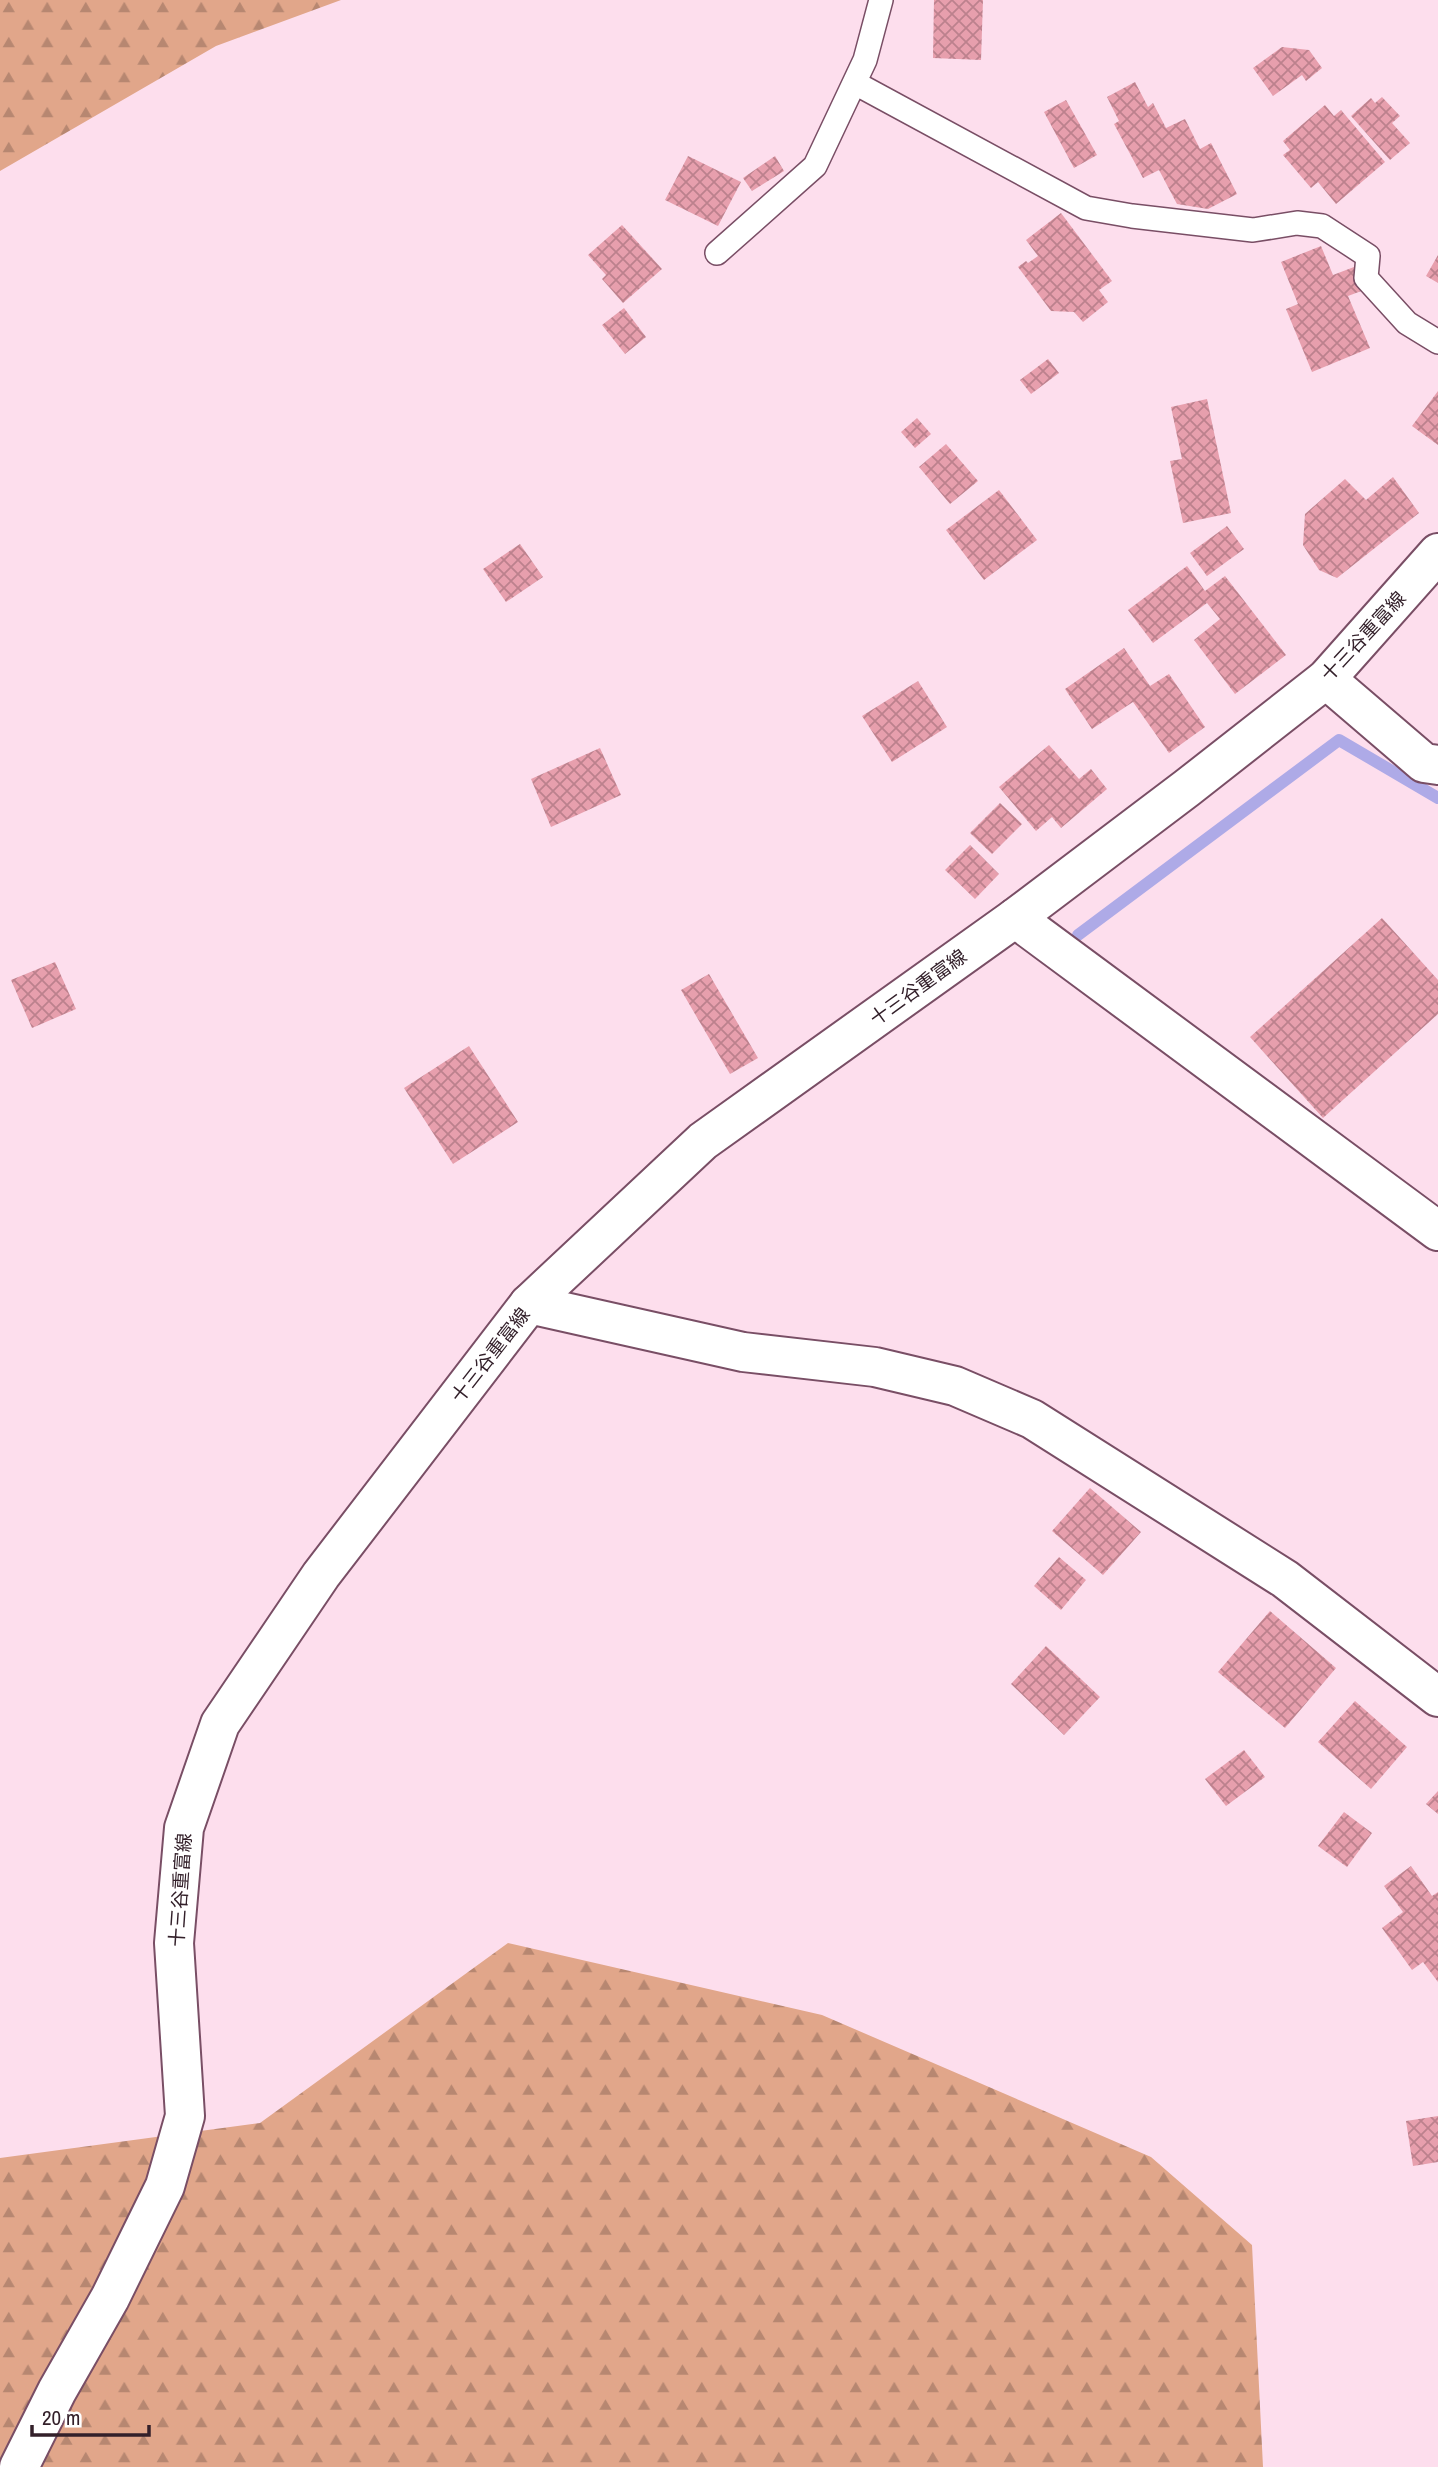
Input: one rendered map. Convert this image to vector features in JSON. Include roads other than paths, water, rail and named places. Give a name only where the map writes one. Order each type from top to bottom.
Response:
[{"type":"main road","name":"十三谷重富線","points":[[19,2467],[57,2391],[110,2298],[165,2186],[185,2116],[174,1943],[184,1828],[220,1724],[321,1575],[529,1304],[704,1141],[1015,918],[1326,679],[1438,554]]},
{"type":"main road","points":[[1326,679],[1424,763],[1438,765]]},
{"type":"main road","points":[[1015,918],[1438,1231]]},
{"type":"main road","points":[[529,1304],[743,1352],[875,1367],[955,1386],[1032,1419],[1286,1578],[1438,1697]]},
{"type":"lane","points":[[717,253],[816,166],[865,60],[880,0]]},
{"type":"lane","points":[[855,83],[1086,208],[1253,230],[1297,223],[1322,226],[1368,256],[1366,278],[1407,323],[1438,342]]},
{"type":"waterway","points":[[1078,935],[1339,740],[1438,798]]}]
